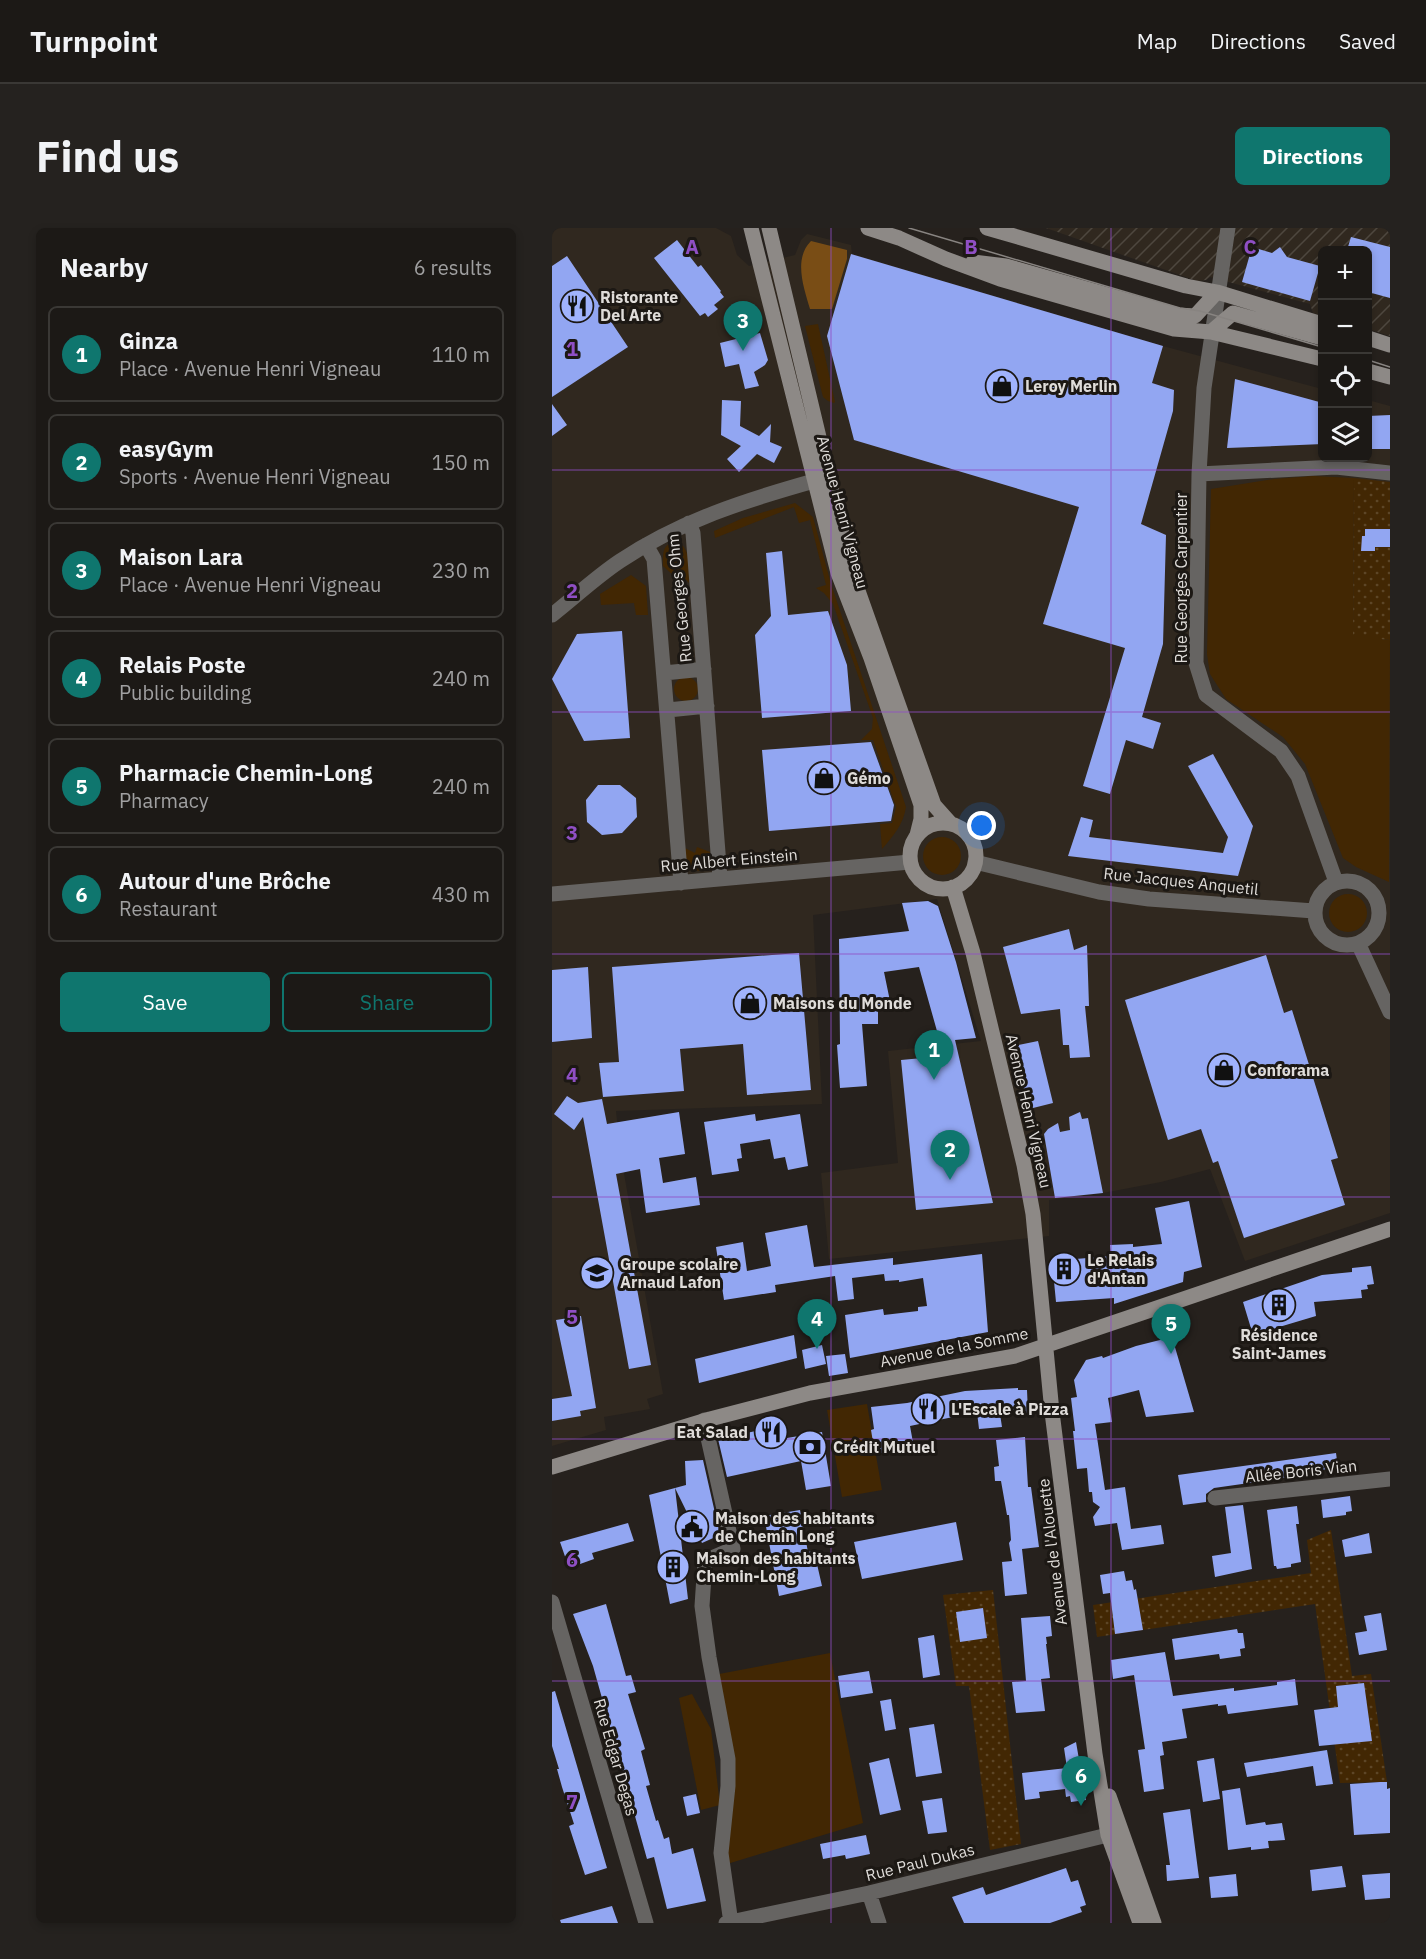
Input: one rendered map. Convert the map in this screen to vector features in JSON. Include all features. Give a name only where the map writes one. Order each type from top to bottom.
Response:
[{"type":"street","name":"Avenue Henri Vigneau","points":[[751,228],[838,573],[871,658],[921,805],[921,819],[917,835],[912,843],[910,862]]},
{"type":"street","name":"Avenue Henri Vigneau","points":[[769,228],[851,571],[933,805],[951,824],[968,835],[975,852],[975,862]]},
{"type":"street","points":[[867,228],[899,238],[1000,279],[1174,329],[1211,332],[1318,357]]},
{"type":"street","points":[[987,228],[1186,286],[1218,292],[1318,322]]},
{"type":"street","name":"Rue Georges Carpentier","points":[[1228,228],[1204,388],[1199,474],[1196,663],[1206,695],[1281,751],[1298,776],[1336,882]]},
{"type":"street","points":[[946,259],[1006,266],[1178,315],[1195,316],[1218,292]]},
{"type":"street","points":[[1211,332],[1233,313],[1318,337]]},
{"type":"street","points":[[1372,339],[1390,345]]},
{"type":"street","points":[[1372,372],[1390,378]]},
{"type":"street","points":[[1199,474],[1336,467],[1390,473]]},
{"type":"street","points":[[552,615],[619,561],[689,523],[743,501],[814,481]]},
{"type":"street","name":"Rue Georges Ohm","points":[[689,523],[693,533],[720,878]]},
{"type":"street","name":"Rue Georges Ohm","points":[[646,545],[654,559],[681,883]]},
{"type":"street","name":"Rue Georges Ohm","points":[[664,673],[704,669]]},
{"type":"street","points":[[668,710],[707,706]]},
{"type":"street","points":[[917,835],[933,825],[951,824]]},
{"type":"street","points":[[910,862],[914,873],[921,881],[931,887],[942,889],[953,887],[968,878],[975,862]]},
{"type":"street","name":"Rue Albert Einstein","points":[[552,894],[910,862]]},
{"type":"street","name":"Rue Jacques Anquetil","points":[[975,862],[1099,892],[1149,899],[1314,911]]},
{"type":"street","points":[[1356,881],[1384,899],[1378,923],[1368,938],[1359,943],[1347,945],[1329,940],[1316,923],[1314,911],[1318,897],[1326,887],[1336,882],[1356,881]]},
{"type":"street","name":"Avenue Henri Vigneau","points":[[953,887],[973,953],[1024,1166],[1033,1214],[1046,1347]]},
{"type":"street","points":[[1359,943],[1390,1012]]},
{"type":"street","name":"Avenue de la Somme","points":[[552,1467],[704,1420],[810,1393],[1015,1356],[1390,1229]]},
{"type":"street","name":"Avenue de l'Alouette","points":[[1046,1347],[1095,1754],[1140,1923]]},
{"type":"street","points":[[704,1420],[733,1549],[705,1561],[702,1605],[728,1758],[728,1786],[721,1853],[729,1923]]},
{"type":"street","name":"Allée Boris Vian","points":[[1215,1498],[1390,1479]]},
{"type":"street","name":"Rue Edgar Degas","points":[[552,1602],[646,1923]]},
{"type":"street","name":"Avenue de l'Alouette","points":[[1115,1833],[1154,1923]]},
{"type":"street","name":"Rue Paul Dukas","points":[[729,1923],[869,1893],[1115,1833]]},
{"type":"street","points":[[869,1893],[879,1923]]},
{"type":"shaded area","points":[[552,228],[716,228],[731,236],[737,255],[749,266],[795,255],[801,240],[807,234],[851,245],[852,254],[1163,346],[1318,388],[1318,462],[1372,462],[1372,401],[1390,406],[1390,1213],[1245,1261],[1210,1169],[1161,1182],[1049,1200],[1049,1236],[829,1259],[821,1173],[898,1163],[888,1051],[981,1041],[937,899],[813,915],[822,1104],[616,1111],[620,1151],[663,1394],[647,1399],[650,1409],[604,1417],[606,1430],[552,1446]]},
{"type":"shaded area","points":[[1046,228],[1390,228],[1390,336],[1372,330],[1372,246],[1318,246],[1318,315],[1313,313],[1310,304],[1210,277],[1197,281]]},
{"type":"shaded area","points":[[811,241],[847,250],[847,259],[832,309],[810,309],[801,265],[802,256]]},
{"type":"shaded area","points":[[818,324],[834,403],[823,397],[805,326]]},
{"type":"shaded area","points":[[1313,476],[1354,478],[1353,635],[1381,636],[1381,639],[1390,640],[1389,882],[1356,867],[1343,858],[1305,764],[1283,737],[1226,699],[1210,674],[1207,654],[1211,489],[1274,479]]},
{"type":"shaded area","points":[[1354,478],[1390,482],[1390,640],[1381,639],[1380,636],[1353,636]]},
{"type":"shaded area","points":[[795,503],[813,517],[831,584],[906,807],[900,825],[882,849],[880,824],[892,823],[896,807],[873,740],[861,740],[872,729],[873,718],[833,604],[824,593],[816,588],[826,585],[810,520],[799,523],[794,507],[715,538],[714,531],[743,518]]},
{"type":"shaded area","points":[[677,542],[682,545],[687,554],[689,583],[679,572],[674,576],[663,566],[663,553],[666,547],[668,544]]},
{"type":"shaded area","points":[[631,575],[646,586],[648,615],[636,615],[634,603],[601,605],[600,594]]},
{"type":"shaded area","points":[[686,677],[695,680],[698,689],[695,698],[686,701],[677,698],[674,689],[677,680]]},
{"type":"shaded area","points":[[942,837],[956,842],[961,856],[956,870],[942,875],[928,870],[923,856],[928,842]]},
{"type":"shaded area","points":[[697,847],[710,852],[709,865],[700,871],[689,866],[685,848],[695,853]]},
{"type":"shaded area","points":[[1348,894],[1362,899],[1367,913],[1362,927],[1348,932],[1334,927],[1329,913],[1334,899]]},
{"type":"shaded area","points":[[867,1404],[882,1490],[842,1497],[827,1410]]},
{"type":"shaded area","points":[[1331,1530],[1352,1676],[1371,1674],[1387,1782],[1340,1783],[1315,1604],[1097,1637],[1093,1605],[1311,1573],[1307,1540]]},
{"type":"shaded area","points":[[993,1590],[1021,1844],[990,1850],[969,1686],[956,1686],[943,1595]]},
{"type":"shaded area","points":[[830,1653],[863,1823],[727,1864],[719,1674]]},
{"type":"shaded area","points":[[692,1694],[711,1729],[720,1805],[701,1810],[679,1698]]},
{"type":"building","points":[[1351,237],[1390,247],[1390,298],[1372,293],[1372,246],[1348,246]]},
{"type":"building","points":[[677,240],[698,267],[701,265],[724,297],[714,305],[718,309],[708,317],[705,313],[700,316],[654,258]]},
{"type":"building","points":[[1252,247],[1272,253],[1280,247],[1287,257],[1318,265],[1310,301],[1242,282]]},
{"type":"building","name":"Leroy Merlin","points":[[851,254],[1163,346],[1152,383],[1174,390],[1173,411],[1141,524],[1166,535],[1163,644],[1142,717],[1161,723],[1153,749],[1126,740],[1110,794],[1083,786],[1125,648],[1043,624],[1079,507],[854,440],[827,336]]},
{"type":"building","name":"Ristorante Del Arte","points":[[567,256],[628,347],[552,397],[552,266]]},
{"type":"building","points":[[760,333],[768,360],[765,365],[754,372],[759,386],[745,389],[739,364],[725,367],[720,343]]},
{"type":"building","points":[[1235,379],[1318,402],[1318,444],[1227,448]]},
{"type":"building","points":[[722,400],[741,401],[740,426],[759,436],[771,424],[770,442],[782,447],[774,463],[757,454],[739,472],[727,459],[741,446],[721,435]]},
{"type":"building","points":[[552,404],[567,425],[552,436]]},
{"type":"building","points":[[1390,415],[1390,449],[1372,449],[1372,416]]},
{"type":"building","points":[[1365,529],[1390,529],[1390,547],[1375,547],[1375,551],[1361,551]]},
{"type":"building","points":[[782,551],[788,615],[828,611],[847,665],[851,711],[762,718],[755,635],[771,616],[766,553]]},
{"type":"building","points":[[622,631],[630,738],[584,741],[552,679],[577,634]]},
{"type":"building","name":"Gémo","points":[[871,742],[894,805],[891,821],[769,831],[762,750]]},
{"type":"building","points":[[1213,754],[1253,826],[1238,876],[1068,856],[1081,817],[1093,820],[1089,837],[1223,853],[1228,837],[1188,766]]},
{"type":"building","points":[[598,785],[620,785],[636,798],[637,817],[622,833],[602,835],[587,822],[586,800]]},
{"type":"building","points":[[928,901],[938,906],[956,962],[976,1038],[955,1040],[993,1203],[916,1210],[901,1060],[944,1056],[919,967],[884,972],[891,1006],[878,1007],[878,1024],[862,1024],[867,1086],[840,1088],[837,1045],[840,1044],[839,939],[909,931],[902,903]]},
{"type":"building","points":[[1069,929],[1074,950],[1087,945],[1089,1006],[1085,1006],[1090,1057],[1070,1058],[1069,1045],[1063,1045],[1060,1009],[1021,1014],[1003,947]]},
{"type":"building","points":[[799,953],[811,1090],[747,1095],[743,1044],[680,1049],[684,1091],[603,1097],[599,1063],[619,1062],[612,967]]},
{"type":"building","name":"Conforama","points":[[1266,955],[1284,1013],[1292,1010],[1338,1158],[1331,1160],[1345,1205],[1244,1238],[1218,1161],[1213,1163],[1201,1129],[1168,1140],[1125,1000]]},
{"type":"building","points":[[588,967],[592,1038],[552,1042],[552,970]]},
{"type":"building","points":[[1038,1041],[1053,1103],[1029,1109],[1013,1046]]},
{"type":"building","points":[[567,1096],[578,1103],[602,1099],[607,1124],[679,1112],[685,1154],[659,1158],[663,1183],[696,1177],[700,1205],[646,1213],[640,1169],[616,1174],[651,1365],[629,1369],[583,1117],[574,1130],[554,1114]]},
{"type":"building","points":[[1080,1112],[1082,1119],[1088,1118],[1103,1193],[1055,1198],[1044,1134],[1058,1123],[1060,1132],[1070,1130],[1069,1117]]},
{"type":"building","points":[[755,1114],[756,1121],[800,1114],[808,1166],[788,1170],[785,1157],[774,1159],[770,1139],[740,1144],[742,1158],[737,1159],[739,1171],[712,1175],[704,1122]]},
{"type":"building","points":[[1189,1201],[1202,1267],[1184,1272],[1183,1282],[1114,1304],[1114,1298],[1056,1302],[1052,1261],[1111,1256],[1110,1245],[1133,1244],[1133,1247],[1162,1244],[1155,1208]]},
{"type":"building","points":[[807,1225],[814,1267],[893,1258],[893,1265],[982,1254],[988,1332],[850,1358],[845,1315],[883,1309],[884,1315],[918,1311],[918,1307],[927,1306],[923,1278],[899,1282],[899,1280],[885,1281],[884,1274],[852,1278],[854,1299],[838,1301],[835,1276],[775,1285],[776,1292],[724,1300],[716,1247],[743,1242],[747,1271],[771,1266],[765,1233]]},
{"type":"building","name":"Résidence Saint-James","points":[[1371,1266],[1374,1284],[1367,1285],[1368,1289],[1361,1290],[1362,1298],[1314,1302],[1316,1316],[1253,1335],[1243,1302],[1322,1275],[1352,1272],[1352,1268]]},
{"type":"building","points":[[581,1316],[596,1408],[580,1411],[581,1416],[552,1421],[552,1399],[572,1396],[556,1320]]},
{"type":"building","points":[[794,1335],[797,1358],[699,1383],[695,1359]]},
{"type":"building","points":[[1172,1337],[1194,1412],[1146,1417],[1139,1390],[1108,1398],[1112,1422],[1095,1424],[1105,1490],[1125,1487],[1131,1529],[1161,1525],[1164,1544],[1122,1550],[1117,1523],[1095,1526],[1093,1517],[1100,1507],[1093,1502],[1092,1492],[1089,1492],[1087,1468],[1077,1469],[1071,1398],[1077,1397],[1074,1380],[1086,1360],[1102,1356],[1103,1358],[1136,1346]]},
{"type":"building","points":[[822,1345],[826,1364],[805,1369],[802,1350]]},
{"type":"building","points":[[845,1354],[848,1373],[829,1376],[826,1356]]},
{"type":"building","points":[[1018,1388],[1018,1390],[1027,1390],[1028,1413],[1000,1414],[1002,1427],[979,1429],[977,1412],[910,1426],[914,1448],[875,1454],[871,1430],[874,1429],[871,1407],[907,1403],[965,1391]]},
{"type":"building","points":[[784,1425],[787,1438],[822,1432],[831,1486],[806,1490],[801,1461],[727,1477],[718,1439]]},
{"type":"building","points":[[1025,1437],[1028,1487],[1031,1487],[1039,1547],[1022,1549],[1027,1594],[1005,1596],[1002,1562],[1012,1561],[1009,1543],[1011,1540],[1009,1515],[1007,1515],[1001,1481],[995,1481],[994,1467],[999,1466],[996,1440]]},
{"type":"building","points":[[1336,1453],[1338,1468],[1319,1470],[1319,1473],[1214,1488],[1206,1494],[1206,1502],[1183,1505],[1178,1475]]},
{"type":"building","name":"Maison des habitants Chemin-Long","points":[[703,1460],[720,1535],[702,1543],[675,1488],[686,1485],[685,1461]]},
{"type":"building","name":"Maison des habitants Chemin-Long","points":[[675,1488],[688,1599],[670,1604],[649,1495]]},
{"type":"building","points":[[1350,1496],[1352,1511],[1346,1512],[1346,1515],[1323,1518],[1321,1500]]},
{"type":"building","points":[[1243,1505],[1252,1569],[1215,1577],[1212,1556],[1231,1553],[1225,1507]]},
{"type":"building","points":[[1297,1506],[1299,1524],[1296,1524],[1301,1562],[1291,1564],[1291,1567],[1277,1569],[1274,1566],[1267,1510]]},
{"type":"building","points":[[800,1510],[808,1552],[814,1551],[822,1586],[779,1596],[764,1516]]},
{"type":"building","points":[[956,1522],[963,1560],[862,1579],[854,1542]]},
{"type":"building","points":[[628,1523],[634,1541],[592,1553],[594,1559],[569,1568],[560,1542]]},
{"type":"building","points":[[1369,1533],[1372,1553],[1345,1557],[1342,1540]]},
{"type":"building","points":[[1124,1571],[1126,1581],[1132,1580],[1134,1590],[1136,1589],[1143,1630],[1115,1634],[1110,1593],[1103,1594],[1100,1575]]},
{"type":"building","points":[[606,1604],[626,1676],[631,1675],[636,1692],[628,1694],[645,1749],[641,1751],[650,1785],[646,1786],[656,1821],[658,1820],[664,1839],[669,1837],[672,1854],[693,1848],[706,1901],[667,1909],[654,1857],[647,1859],[593,1666],[573,1614]]},
{"type":"building","points":[[983,1608],[987,1638],[960,1642],[956,1612]]},
{"type":"building","points":[[1381,1613],[1387,1650],[1359,1655],[1355,1633],[1367,1631],[1364,1616]]},
{"type":"building","points":[[1050,1616],[1052,1636],[1046,1637],[1046,1644],[1050,1678],[1041,1679],[1045,1711],[1016,1713],[1012,1682],[1026,1681],[1021,1618]]},
{"type":"building","points":[[1237,1629],[1238,1633],[1243,1633],[1245,1648],[1240,1649],[1241,1656],[1220,1659],[1219,1654],[1175,1660],[1172,1639]]},
{"type":"building","points":[[934,1635],[940,1675],[923,1678],[918,1638]]},
{"type":"building","points":[[1165,1652],[1173,1696],[1234,1688],[1234,1691],[1277,1685],[1277,1682],[1295,1679],[1298,1705],[1228,1714],[1226,1705],[1218,1706],[1218,1704],[1182,1709],[1187,1738],[1162,1742],[1164,1755],[1160,1756],[1164,1789],[1144,1792],[1138,1750],[1145,1749],[1134,1675],[1113,1679],[1111,1660]]},
{"type":"building","points":[[869,1671],[873,1693],[841,1698],[838,1676]]},
{"type":"building","points":[[1364,1683],[1372,1741],[1319,1746],[1314,1710],[1338,1707],[1336,1686]]},
{"type":"building","points":[[555,1691],[607,1868],[585,1875],[569,1826],[574,1824],[552,1746],[552,1692]]},
{"type":"building","points":[[891,1699],[896,1729],[885,1731],[880,1701]]},
{"type":"building","points":[[934,1724],[942,1773],[916,1777],[909,1728]]},
{"type":"building","points":[[1076,1742],[1086,1800],[1071,1802],[1070,1796],[1066,1797],[1065,1789],[1039,1792],[1040,1798],[1025,1800],[1022,1773],[1067,1768],[1064,1748]]},
{"type":"building","points":[[1327,1750],[1333,1784],[1316,1786],[1313,1766],[1247,1777],[1244,1763]]},
{"type":"building","points":[[889,1758],[901,1810],[880,1815],[869,1763]]},
{"type":"building","points":[[1214,1758],[1220,1799],[1203,1802],[1197,1761]]},
{"type":"building","points":[[1387,1782],[1387,1789],[1390,1788],[1390,1833],[1354,1835],[1350,1784]]},
{"type":"building","points":[[1240,1788],[1246,1825],[1265,1822],[1266,1825],[1282,1823],[1285,1840],[1268,1841],[1269,1848],[1251,1850],[1251,1847],[1228,1850],[1222,1791]]},
{"type":"building","points":[[696,1794],[700,1813],[687,1816],[683,1797]]},
{"type":"building","points":[[942,1798],[947,1832],[928,1834],[922,1801]]},
{"type":"building","points":[[1190,1809],[1199,1878],[1167,1881],[1166,1865],[1170,1865],[1163,1813]]},
{"type":"building","points":[[866,1835],[870,1854],[846,1859],[845,1855],[823,1859],[820,1844]]},
{"type":"building","points":[[1342,1866],[1346,1887],[1312,1891],[1310,1870]]},
{"type":"building","points":[[1066,1868],[1071,1882],[1078,1880],[1086,1905],[1080,1907],[1082,1912],[1050,1923],[964,1923],[952,1897],[983,1887],[986,1895]]},
{"type":"building","points":[[1390,1873],[1390,1898],[1365,1900],[1362,1875]]},
{"type":"building","points":[[1236,1874],[1238,1896],[1211,1898],[1209,1877]]},
{"type":"building","points":[[612,1906],[618,1923],[561,1923],[560,1920]]},
{"type":"tram line","points":[[909,228],[1180,308],[1200,311],[1318,346]]},
{"type":"tram line","points":[[1372,361],[1390,367]]},
{"type":"place","name":"Ristorante Del Arte","points":[[577,306]]},
{"type":"place","name":"Maison Lara","points":[[743,351]]},
{"type":"place","name":"Leroy Merlin","points":[[1002,386]]},
{"type":"place","name":"Gémo","points":[[824,778]]},
{"type":"place","name":"Maisons du Monde","points":[[750,1003]]},
{"type":"place","name":"Conforama","points":[[1224,1070]]},
{"type":"place","name":"Ginza","points":[[934,1080]]},
{"type":"place","name":"easyGym","points":[[950,1180]]},
{"type":"place","name":"Le Relais d'Antan","points":[[1064,1269]]},
{"type":"place","name":"Groupe scolaire Arnaud Lafon","points":[[597,1273]]},
{"type":"place","name":"Résidence Saint-James","points":[[1279,1305]]},
{"type":"place","name":"Relais Poste","points":[[817,1349]]},
{"type":"place","name":"Pharmacie Chemin-Long","points":[[1171,1354]]},
{"type":"place","name":"L'Escale à Pizza","points":[[928,1409]]},
{"type":"place","name":"Eat Salad","points":[[771,1432]]},
{"type":"place","name":"Crédit Mutuel","points":[[810,1447]]},
{"type":"place","name":"Maison des habitants de Chemin Long","points":[[692,1527]]},
{"type":"place","name":"Maison des habitants Chemin-Long","points":[[673,1567]]},
{"type":"place","name":"Autour d'une Brôche","points":[[1081,1806]]}]
